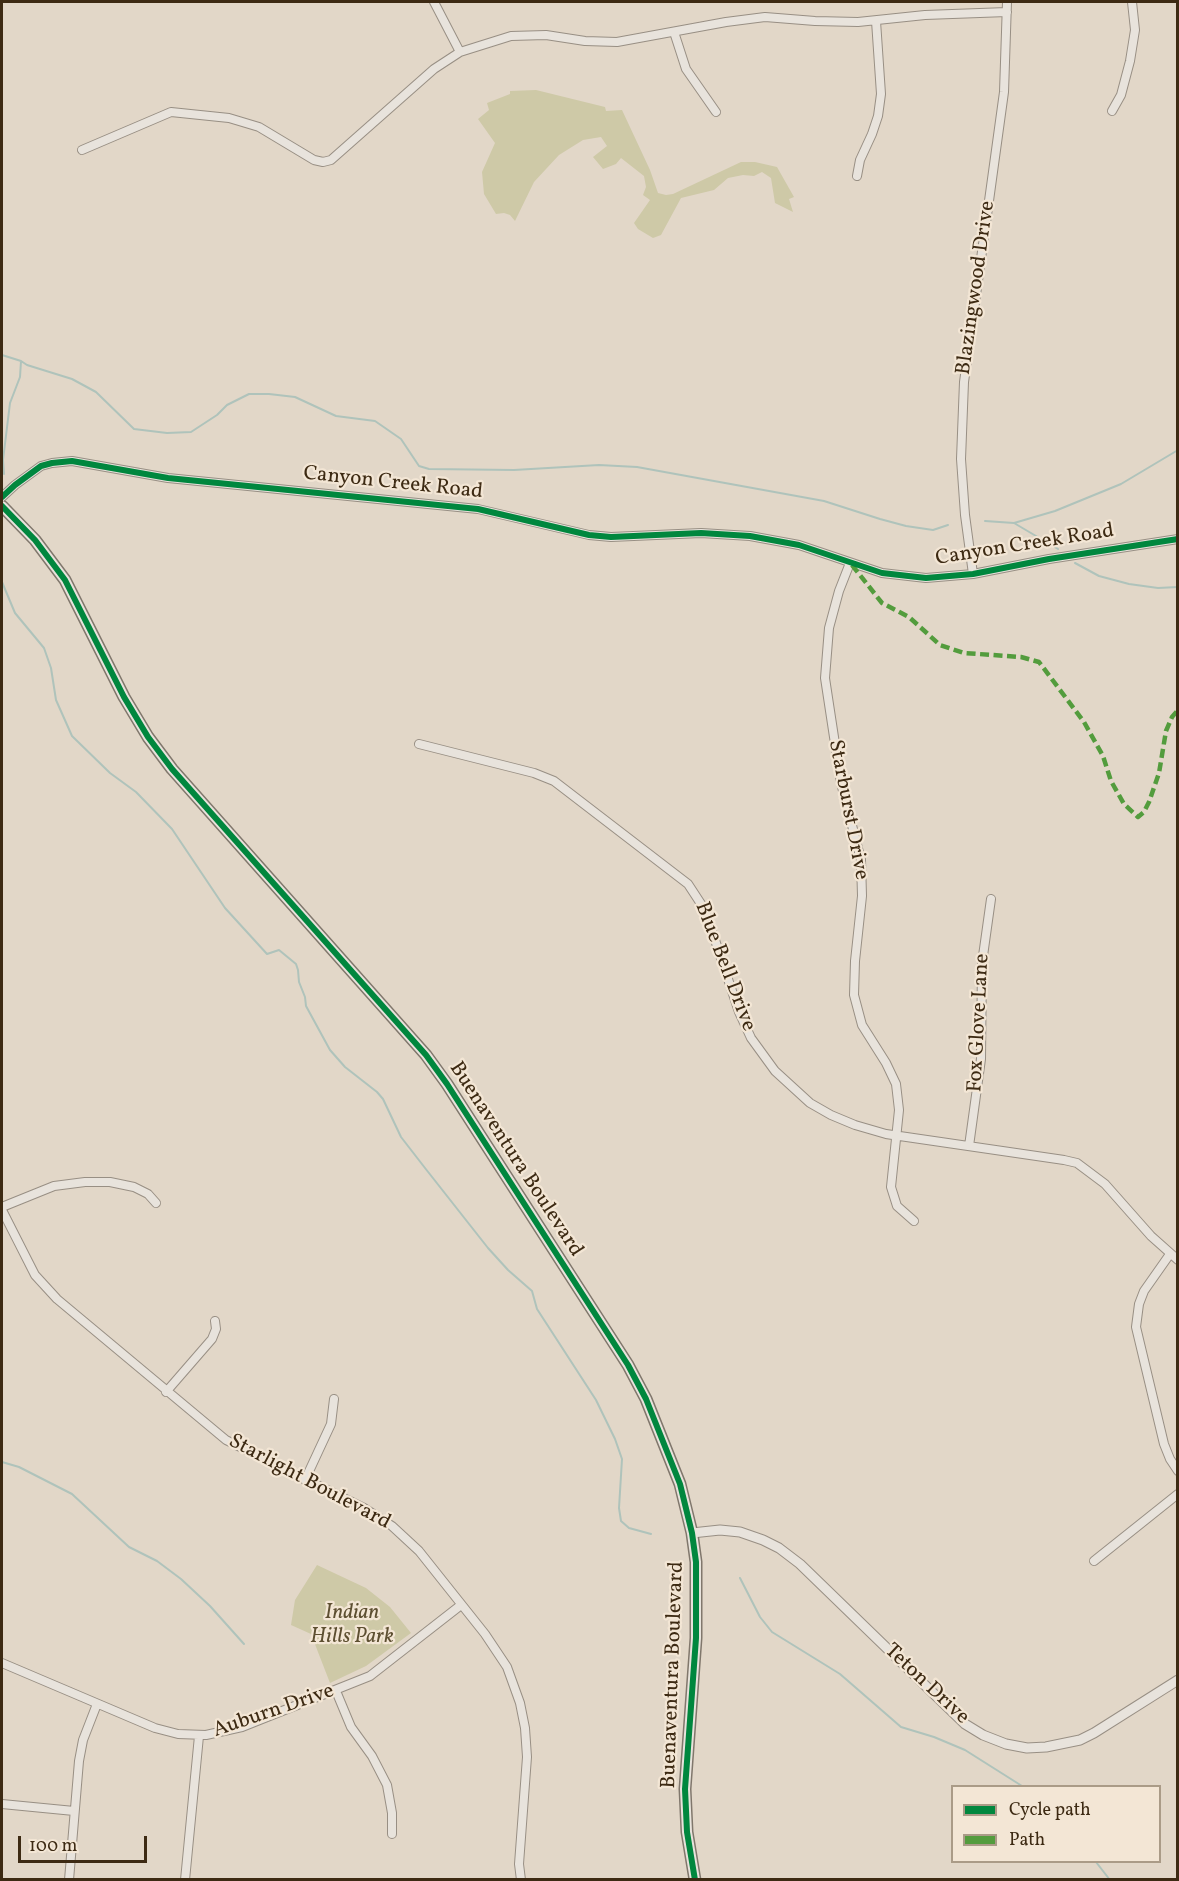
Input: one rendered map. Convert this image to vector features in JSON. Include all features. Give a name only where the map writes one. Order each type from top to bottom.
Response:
[{"type":"main road","name":"Buenaventura Boulevard","points":[[2,506],[35,540],[65,580],[124,698],[148,738],[172,769],[384,1008],[447,1084],[628,1365],[656,1420],[680,1484],[692,1533],[697,1572],[697,1608],[685,1790],[687,1832],[695,1880]]},
{"type":"street","points":[[434,2],[459,52]]},
{"type":"street","name":"Blazingwood Drive","points":[[973,574],[965,515],[961,459],[964,382],[1004,92],[1007,2]]},
{"type":"street","points":[[1112,111],[1121,95],[1130,61],[1135,30],[1132,2]]},
{"type":"street","points":[[82,150],[171,112],[229,118],[267,130],[314,160],[323,162],[331,160],[420,81],[459,52],[511,36],[546,35],[585,41],[617,42],[765,17],[839,22],[876,21],[925,15],[1007,12]]},
{"type":"street","points":[[858,176],[860,160],[878,116],[881,94],[876,21]]},
{"type":"street","points":[[674,32],[686,69],[716,112]]},
{"type":"street","name":"Canyon Creek Road","points":[[2,498],[15,485],[41,466],[72,461],[168,478],[478,509],[589,535],[622,537],[710,533],[750,536],[799,545],[882,573],[911,578],[944,578],[973,574],[1178,539]]},
{"type":"street","name":"Starburst Drive","points":[[850,563],[828,628],[825,662],[826,686],[841,783],[861,860],[862,896],[854,995],[862,1025],[896,1084],[899,1110],[891,1180],[892,1194],[901,1211],[914,1221]]},
{"type":"street","name":"Blue Bell Drive","points":[[419,744],[534,773],[554,781],[683,879],[697,894],[705,910],[746,1029],[775,1071],[802,1097],[831,1115],[855,1125],[896,1135],[1064,1160],[1082,1166],[1105,1184],[1151,1236],[1178,1260]]},
{"type":"street","name":"Fox Glove Lane","points":[[969,1146],[981,1059],[982,963],[991,899]]},
{"type":"street","points":[[2,1209],[54,1186],[85,1182],[110,1182],[134,1187],[148,1194],[156,1203]]},
{"type":"street","name":"Starlight Boulevard","points":[[2,1209],[29,1265],[46,1288],[166,1392],[226,1440],[364,1508],[392,1526],[419,1551],[485,1634],[503,1659],[516,1690],[523,1715],[527,1757],[519,1864],[521,1880]]},
{"type":"street","points":[[1170,1254],[1144,1291],[1139,1304],[1136,1327],[1164,1444],[1178,1471]]},
{"type":"street","points":[[166,1392],[212,1339],[216,1329],[214,1321]]},
{"type":"street","points":[[305,1480],[331,1424],[334,1399]]},
{"type":"street","points":[[1094,1561],[1178,1494]]},
{"type":"street","name":"Teton Drive","points":[[692,1533],[720,1530],[740,1532],[763,1540],[788,1554],[965,1724],[983,1735],[1006,1744],[1027,1748],[1046,1747],[1080,1740],[1178,1680]]},
{"type":"street","name":"Auburn Drive","points":[[2,1663],[155,1728],[199,1736],[242,1727],[370,1676],[461,1605]]},
{"type":"street","points":[[336,1691],[351,1727],[372,1756],[387,1785],[392,1813],[392,1834]]},
{"type":"street","points":[[69,1880],[81,1750],[97,1704]]},
{"type":"street","points":[[186,1880],[199,1736]]},
{"type":"street","points":[[2,1804],[74,1811]]},
{"type":"green space","points":[[536,90],[605,107],[606,111],[622,110],[650,170],[658,193],[673,194],[741,162],[755,162],[777,167],[794,197],[789,199],[793,212],[775,203],[771,178],[762,172],[754,176],[743,175],[728,178],[714,190],[681,198],[661,235],[653,238],[638,229],[634,223],[650,200],[643,195],[646,187],[644,176],[621,158],[616,164],[603,169],[593,157],[607,146],[601,137],[583,140],[559,155],[534,182],[515,221],[510,215],[496,214],[484,194],[482,172],[495,143],[478,119],[489,110],[487,103],[510,94],[510,91]]},
{"type":"green space","name":"Indian Hills Park","points":[[317,1565],[366,1588],[390,1607],[411,1633],[366,1666],[330,1683],[311,1634],[291,1625],[295,1600]]},
{"type":"waterway","points":[[2,355],[72,379],[96,392],[134,429],[167,433],[191,432],[217,415],[227,405],[249,394],[295,397],[336,416],[375,421],[401,439],[419,466],[429,469],[514,470],[599,465],[637,467],[824,501],[906,526],[933,530],[948,525]]},
{"type":"waterway","points":[[4,474],[3,460],[10,403],[20,377],[21,361]]},
{"type":"waterway","points":[[985,521],[1014,523],[1055,511],[1121,484],[1178,450]]},
{"type":"waterway","points":[[1014,523],[1058,549]]},
{"type":"waterway","points":[[1075,563],[1099,576],[1129,584],[1158,588],[1178,587]]},
{"type":"waterway","points":[[2,582],[15,613],[44,648],[51,668],[56,700],[72,736],[110,773],[136,792],[172,829],[225,908],[267,954],[279,950],[296,964],[306,1006],[330,1050],[345,1067],[383,1099],[401,1137],[425,1168],[488,1248],[532,1291],[537,1309],[596,1400],[615,1439],[622,1459],[619,1508],[621,1521],[629,1528],[651,1534]]},
{"type":"waterway","points":[[2,1462],[19,1467],[72,1494],[129,1547],[157,1561],[181,1579],[210,1606],[244,1644]]},
{"type":"waterway","points":[[740,1578],[760,1617],[772,1632],[840,1674],[901,1727],[965,1750],[1020,1785]]},
{"type":"waterway","points":[[1097,1863],[1110,1880]]},
{"type":"marked path","points":[[852,565],[882,603],[909,617],[940,645],[964,653],[1021,657],[1039,662],[1084,722],[1103,756],[1111,781],[1124,804],[1138,817],[1144,812],[1149,802],[1159,773],[1166,731],[1178,710]]},
{"type":"cycle path","points":[[2,497],[41,466],[72,461],[168,478],[478,509],[589,535],[611,537],[701,533],[750,536],[799,545],[882,573],[926,578],[973,574],[1049,559],[1178,539]]},
{"type":"cycle path","points":[[2,506],[35,540],[65,580],[124,697],[148,737],[172,769],[426,1055],[447,1084],[628,1365],[646,1399],[680,1484],[692,1533],[696,1562],[696,1638],[685,1789],[687,1832],[695,1880]]}]
